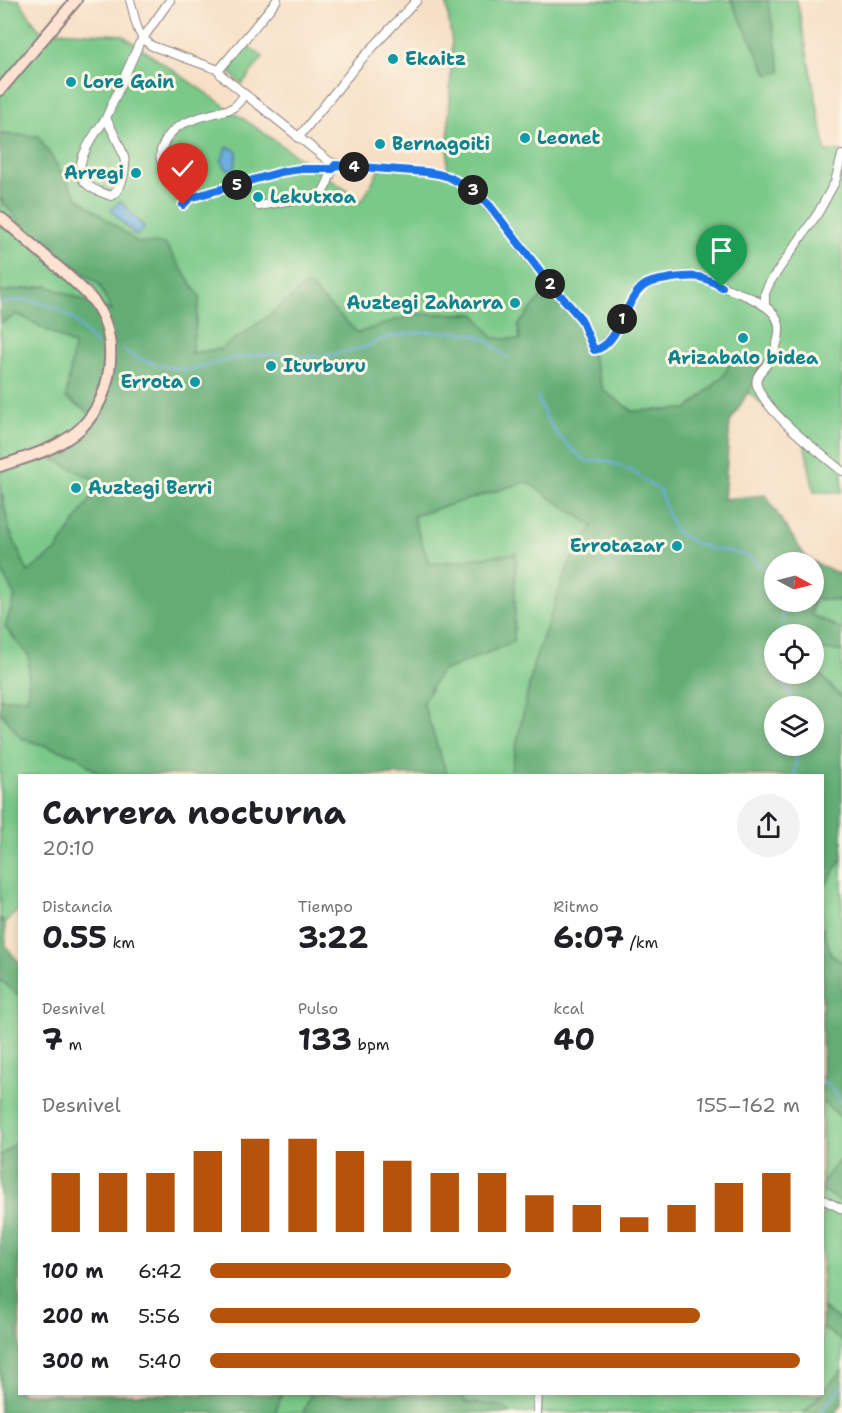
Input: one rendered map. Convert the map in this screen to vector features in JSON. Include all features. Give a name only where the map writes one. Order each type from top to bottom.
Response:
[{"type":"main road","points":[[0,90],[76,0]]},
{"type":"main road","points":[[0,217],[80,286],[95,304],[110,341],[108,375],[102,396],[82,427],[58,444],[0,466]]},
{"type":"street","points":[[106,118],[124,158],[124,175],[120,187],[111,196],[89,187],[82,179],[81,166],[85,148],[106,118],[143,38],[170,0]]},
{"type":"street","points":[[219,70],[277,0]]},
{"type":"street","points":[[298,138],[360,62],[417,0]]},
{"type":"street","points":[[132,1],[137,30],[152,46],[219,70],[221,75],[334,167]]},
{"type":"street","points":[[165,167],[159,156],[166,138],[174,130],[191,120],[231,109],[245,94]]},
{"type":"street","points":[[765,306],[765,293],[770,282],[818,213],[835,182],[841,156]]},
{"type":"street","points":[[259,206],[320,195],[334,167]]},
{"type":"street","points":[[183,205],[190,198],[281,172],[300,169],[334,167],[426,172],[449,177],[474,191],[490,206],[547,280],[581,319],[594,350],[602,347],[611,338],[640,289],[652,282],[697,276],[742,294],[765,306],[776,316],[778,340],[772,355],[758,375],[758,388],[766,402],[782,420],[842,471]]},
{"type":"street","points":[[824,1200],[842,1209]]},
{"type":"street","points":[[537,1413],[538,1395]]},
{"type":"green space","points":[[0,0],[19,0],[39,30],[122,35],[362,201],[382,164],[447,172],[452,43],[446,0],[731,0],[768,75],[766,0],[797,0],[826,152],[842,151],[842,492],[814,492],[804,441],[748,392],[763,366],[724,375],[688,409],[633,411],[603,390],[580,319],[520,340],[493,338],[475,314],[414,314],[358,333],[307,285],[266,318],[221,349],[191,353],[200,297],[137,242],[77,197],[38,136],[0,134]]},
{"type":"green space","points":[[731,0],[768,0],[781,72],[768,75]]},
{"type":"green space","points":[[246,45],[263,57],[242,84],[225,69]]},
{"type":"green space","points":[[0,134],[38,136],[77,197],[137,242],[165,244],[200,297],[191,353],[221,349],[266,318],[307,284],[358,333],[414,314],[475,314],[493,338],[520,340],[518,325],[548,289],[580,319],[603,390],[632,411],[688,409],[724,375],[733,357],[764,366],[730,422],[724,499],[765,495],[802,552],[764,552],[764,612],[812,612],[811,615],[842,629],[842,651],[824,650],[824,624],[764,624],[764,684],[824,684],[824,679],[842,698],[842,858],[824,888],[824,774],[510,774],[534,663],[568,566],[593,526],[527,482],[413,516],[429,564],[516,553],[514,642],[440,672],[423,703],[447,774],[99,774],[77,756],[21,738],[0,711],[0,699],[28,698],[29,656],[5,627],[15,597],[0,567],[0,484],[9,529],[28,572],[56,551],[101,483],[49,457],[97,417],[66,398],[74,345],[18,314],[0,324],[0,292],[47,286],[112,311],[99,284],[27,231],[0,198]]},
{"type":"green space","points":[[0,198],[27,231],[99,284],[112,312],[47,286],[0,292]]},
{"type":"green space","points":[[18,314],[74,345],[66,398],[97,417],[101,483],[56,551],[28,572],[9,529],[0,484],[0,322]]},
{"type":"green space","points":[[527,482],[593,526],[568,566],[534,663],[510,774],[447,774],[423,703],[440,672],[514,642],[516,553],[429,564],[413,516]]},
{"type":"green space","points":[[0,567],[15,597],[5,627],[29,656],[28,698],[0,699]]},
{"type":"green space","points":[[824,567],[842,575],[842,600],[824,599]]},
{"type":"green space","points":[[824,600],[842,601],[842,629],[811,615],[812,612],[824,612]]},
{"type":"green space","points":[[824,650],[842,651],[842,698],[824,679]]},
{"type":"green space","points":[[0,711],[21,738],[77,756],[99,774],[18,774],[18,910],[5,923],[0,918]]},
{"type":"green space","points":[[842,858],[842,963],[831,954],[824,931],[824,888]]},
{"type":"green space","points":[[0,918],[5,923],[6,947],[18,961],[18,994],[0,980]]},
{"type":"green space","points":[[824,931],[831,954],[842,963],[842,1118],[824,1103]]},
{"type":"green space","points":[[0,980],[18,994],[18,1141],[0,1156]]},
{"type":"green space","points":[[824,1103],[842,1118],[842,1157],[824,1180]]},
{"type":"green space","points":[[18,1141],[18,1395],[282,1395],[275,1413],[0,1413],[0,1156]]},
{"type":"green space","points":[[842,1157],[842,1202],[824,1191],[824,1180]]},
{"type":"green space","points":[[824,1191],[842,1202],[842,1321],[824,1309]]},
{"type":"green space","points":[[824,1309],[842,1321],[842,1340],[824,1328]]},
{"type":"green space","points":[[824,1328],[842,1340],[842,1370],[824,1390]]},
{"type":"green space","points":[[842,1370],[842,1404],[835,1413],[804,1413],[820,1395],[824,1395],[824,1390]]},
{"type":"green space","points":[[282,1395],[311,1395],[303,1413],[275,1413]]},
{"type":"green space","points":[[311,1395],[463,1395],[465,1402],[502,1406],[510,1413],[303,1413]]},
{"type":"green space","points":[[463,1395],[820,1395],[804,1413],[510,1413],[501,1406],[464,1402]]},
{"type":"water","points":[[228,147],[237,152],[235,166],[232,169],[227,169],[221,160]]},
{"type":"water","points":[[120,201],[145,228],[136,236],[111,210]]},
{"type":"waterway","points":[[0,304],[26,299],[55,307],[73,319],[96,344]]},
{"type":"waterway","points":[[121,349],[157,365],[187,370],[240,357],[276,354],[300,357],[330,355],[365,347],[388,337],[422,332],[456,332],[485,339],[508,358]]},
{"type":"waterway","points":[[538,396],[550,424],[587,462],[600,460],[610,462],[632,471],[660,491],[676,532],[697,544],[748,556],[764,570]]},
{"type":"waterway","points":[[782,624],[783,612]]},
{"type":"waterway","points":[[785,684],[791,696]]},
{"type":"waterway","points":[[795,774],[796,756]]},
{"type":"waterway","points":[[824,1082],[842,1103]]},
{"type":"waterway","points":[[820,1413],[842,1386]]},
{"type":"place","name":"Ekaitz","points":[[393,59]]},
{"type":"place","name":"Lore Gain","points":[[71,82]]},
{"type":"place","name":"Leonet","points":[[525,138]]},
{"type":"place","name":"Bernagoiti","points":[[380,144]]},
{"type":"place","name":"Arregi","points":[[136,173]]},
{"type":"place","name":"Lekutxoa","points":[[258,197]]},
{"type":"place","name":"Auztegi Zaharra","points":[[515,303]]},
{"type":"place","name":"Arizabalo bidea","points":[[743,338]]},
{"type":"place","name":"Iturburu","points":[[271,366]]},
{"type":"place","name":"Errota","points":[[195,382]]},
{"type":"place","name":"Auztegi Berri","points":[[76,488]]},
{"type":"place","name":"Errotazar","points":[[677,546]]},
{"type":"route","points":[[183,205],[190,198],[281,172],[300,169],[333,169],[335,165],[426,172],[449,177],[474,191],[490,206],[521,249],[581,319],[594,350],[602,347],[611,338],[634,297],[645,285],[697,276],[722,287]]}]
